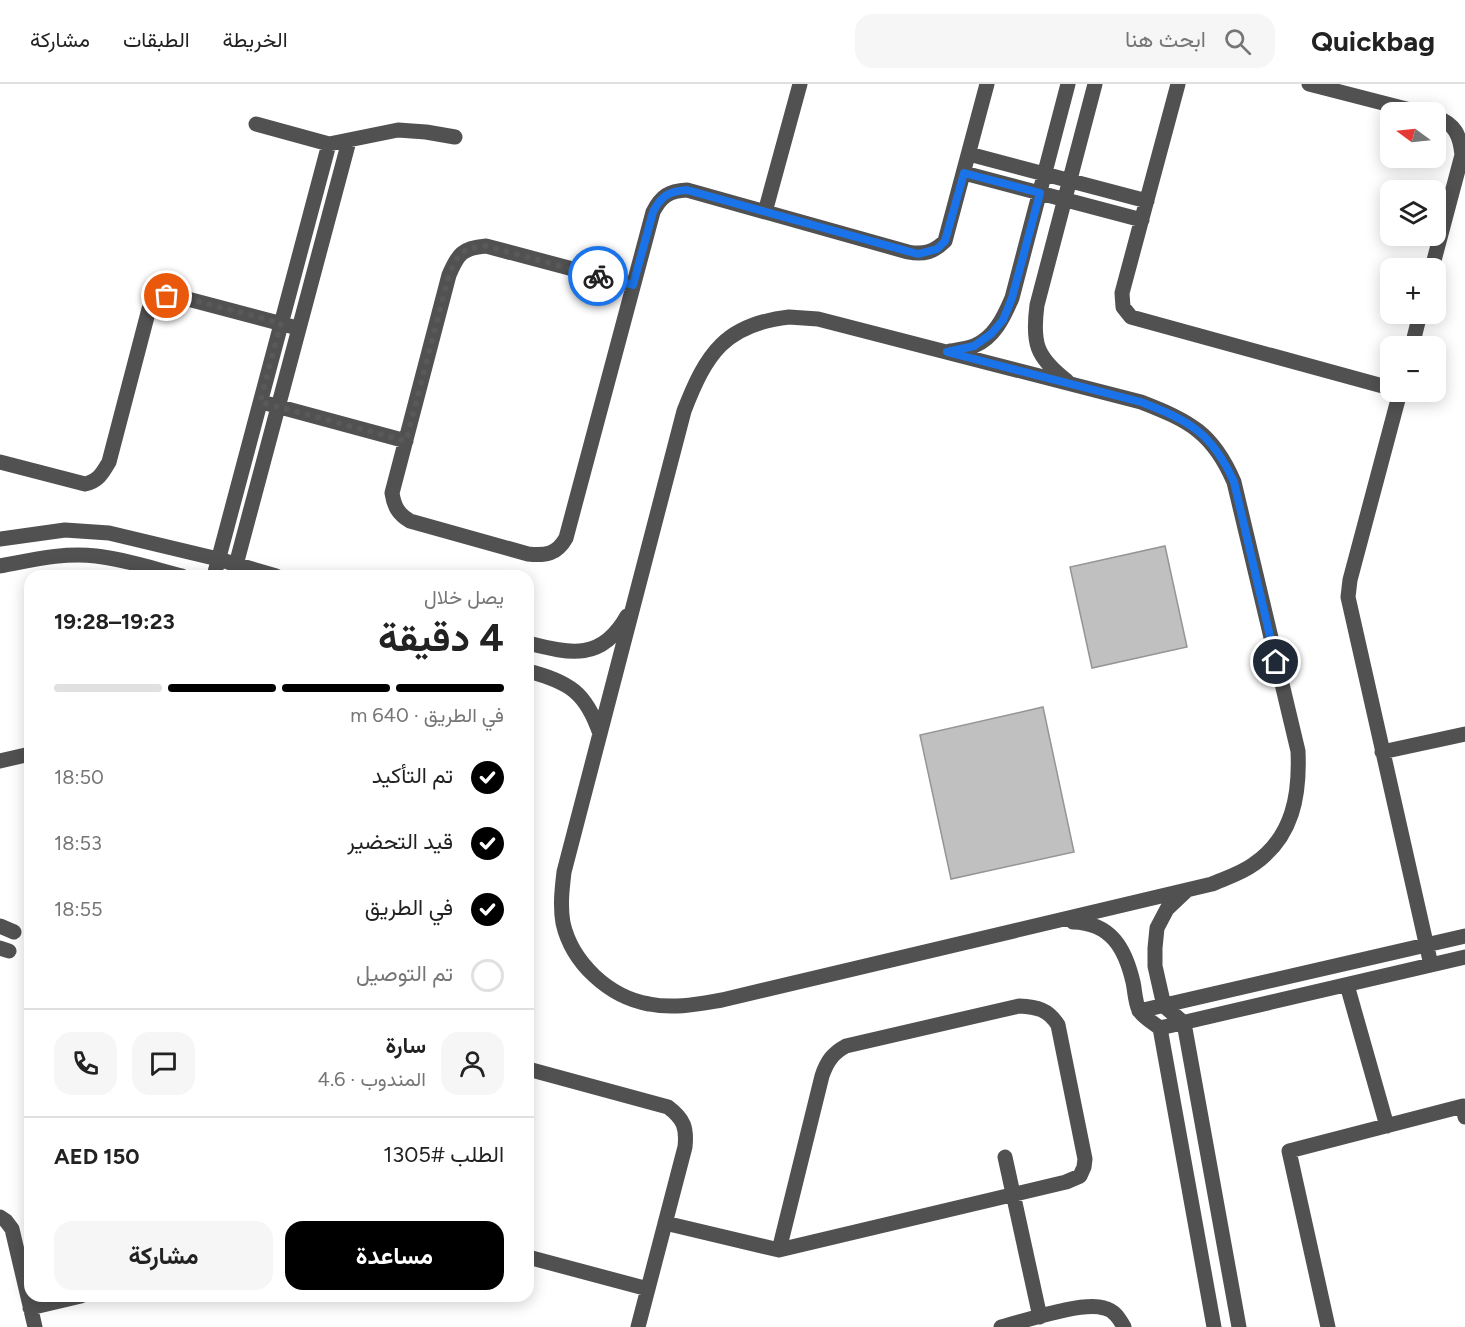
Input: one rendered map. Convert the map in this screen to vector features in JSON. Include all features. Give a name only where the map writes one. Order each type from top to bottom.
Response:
[{"type":"street","points":[[765,212],[800,84]]},
{"type":"street","points":[[633,285],[486,246],[471,247],[461,254],[449,275],[392,493],[394,503],[402,516],[410,521],[528,554],[541,556],[560,547],[566,538],[653,212],[659,201],[667,194],[687,190],[908,252],[927,253],[937,249],[945,241],[987,84]]},
{"type":"street","points":[[947,352],[974,346],[991,334],[1003,320],[1012,298],[1068,84]]},
{"type":"street","points":[[1072,385],[1053,370],[1045,360],[1034,332],[1037,305],[1095,84]]},
{"type":"street","points":[[1179,84],[1122,293],[1123,307],[1131,317],[1380,385]]},
{"type":"street","points":[[1309,84],[1380,102]]},
{"type":"street","points":[[1435,258],[1462,155],[1461,141],[1455,129],[1446,121]]},
{"type":"street","points":[[256,124],[329,144],[398,130],[455,137]]},
{"type":"street","points":[[0,539],[65,530],[109,533],[218,559],[234,570],[349,141]]},
{"type":"street","points":[[215,570],[329,144]]},
{"type":"street","points":[[969,154],[1147,201]]},
{"type":"street","points":[[964,173],[1142,220]]},
{"type":"street","points":[[0,462],[85,484],[94,482],[109,462],[149,309],[167,296],[184,298],[299,328]]},
{"type":"street","points":[[789,317],[818,319],[1072,385],[1141,402],[1168,412],[1201,432],[1224,460],[1234,482],[1298,752],[1297,798],[1280,839],[1254,864],[1212,884],[722,1000],[686,1006],[649,1004],[624,996],[605,984],[586,968],[573,947],[564,924],[561,902],[564,872],[684,411],[695,382],[708,360],[725,340],[743,329],[767,320],[789,317]]},
{"type":"street","points":[[260,402],[406,441]]},
{"type":"street","points":[[1397,402],[1350,580],[1348,597],[1431,965]]},
{"type":"street","points":[[0,566],[65,555],[96,556],[156,570]]},
{"type":"street","points":[[534,644],[567,652],[591,651],[607,642],[619,630],[635,600]]},
{"type":"street","points":[[534,673],[563,683],[576,692],[593,712],[600,734]]},
{"type":"street","points":[[1382,752],[1465,734]]},
{"type":"street","points":[[0,761],[24,755]]},
{"type":"street","points":[[1186,890],[1167,909],[1157,928],[1155,966],[1164,1006],[1184,1023],[1239,1327]]},
{"type":"street","points":[[1055,921],[1090,922],[1117,941],[1130,971],[1139,1011],[1160,1028],[1214,1327]]},
{"type":"street","points":[[1139,1011],[1465,936]]},
{"type":"street","points":[[1160,1028],[1465,957]]},
{"type":"street","points":[[1347,985],[1387,1126]]},
{"type":"street","points":[[665,1223],[779,1250],[1066,1182],[1080,1176],[1085,1159],[1058,1025],[1052,1015],[1035,1006],[1019,1006],[846,1046],[835,1052],[826,1063],[822,1076],[779,1250]]},
{"type":"street","points":[[534,1071],[668,1107],[684,1122],[685,1147],[639,1327]]},
{"type":"street","points":[[1328,1327],[1289,1151],[1462,1106],[1465,1117]]},
{"type":"street","points":[[1005,1157],[1040,1317]]},
{"type":"street","points":[[0,1217],[12,1229],[24,1282]]},
{"type":"street","points":[[534,1259],[648,1289]]},
{"type":"street","points":[[29,1302],[35,1327]]},
{"type":"street","points":[[30,1308],[56,1302]]},
{"type":"street","points":[[1001,1327],[1085,1306],[1103,1307],[1113,1311],[1124,1327]]},
{"type":"building","points":[[1165,546],[1187,647],[1092,668],[1070,567]]},
{"type":"building","points":[[1043,707],[1074,852],[951,879],[920,735]]},
{"type":"way so far","points":[[167,296],[184,298],[281,323],[260,402],[406,441],[449,275],[461,254],[471,247],[486,246],[598,276]]},
{"type":"route","points":[[598,276],[633,285],[653,212],[659,201],[667,194],[677,191],[687,190],[918,254],[937,249],[945,241],[964,173],[1040,193],[1012,298],[1003,320],[991,334],[974,346],[947,352],[1141,402],[1168,412],[1201,432],[1224,460],[1234,482],[1276,662]]}]
